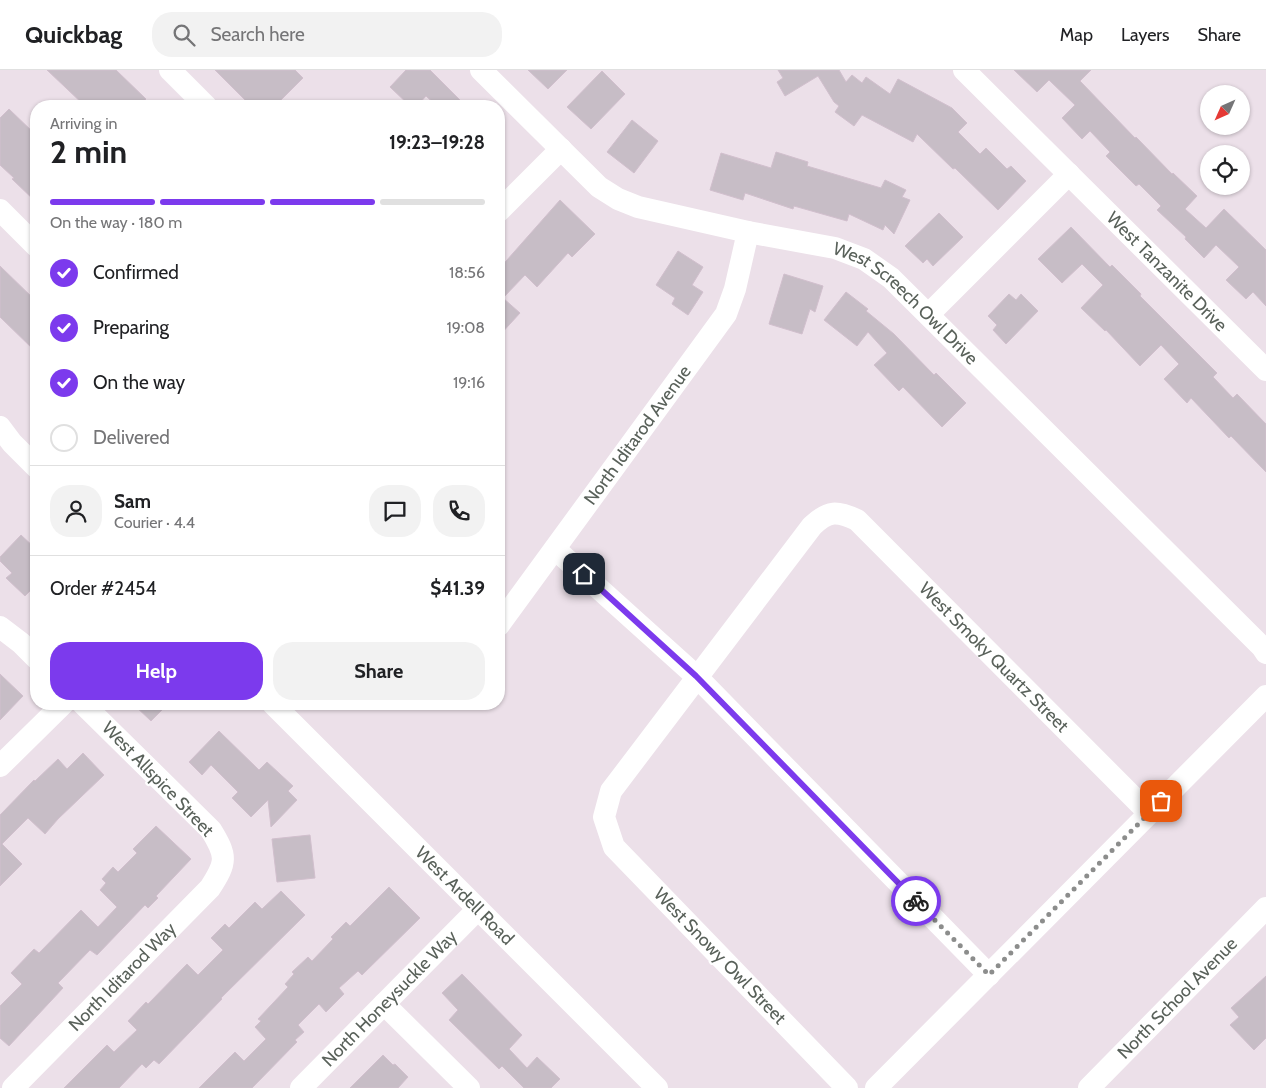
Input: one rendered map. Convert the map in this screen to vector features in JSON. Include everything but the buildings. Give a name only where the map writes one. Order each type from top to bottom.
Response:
[{"type":"street","points":[[170,70],[200,100]]},
{"type":"street","name":"West Screech Owl Drive","points":[[481,70],[599,187],[618,199],[638,207],[748,232],[835,248],[864,259],[891,278],[1266,653]]},
{"type":"street","name":"West Tanzanite Drive","points":[[964,70],[1266,370]]},
{"type":"street","points":[[505,205],[561,149]]},
{"type":"street","points":[[929,314],[1068,174]]},
{"type":"street","points":[[0,210],[30,240]]},
{"type":"street","name":"North Iditarod Avenue","points":[[505,617],[726,314],[735,289],[748,232]]},
{"type":"street","points":[[0,427],[12,443],[30,461]]},
{"type":"street","name":"West Smoky Quartz Street","points":[[696,676],[812,526],[822,516],[833,513],[844,514],[857,520],[1150,813]]},
{"type":"street","points":[[555,549],[696,676],[989,975]]},
{"type":"street","points":[[0,627],[22,643],[30,652]]},
{"type":"street","name":"West Snowy Owl Street","points":[[696,676],[610,791],[604,818],[614,847],[847,1088]]},
{"type":"street","points":[[876,1088],[1266,696]]},
{"type":"street","points":[[0,766],[57,710]]},
{"type":"street","name":"West Allspice Street","points":[[89,710],[211,830],[220,845],[224,860]]},
{"type":"street","name":"West Ardell Road","points":[[279,710],[657,1088]]},
{"type":"street","name":"North Iditarod Way","points":[[13,1088],[210,888],[219,874],[224,860]]},
{"type":"street","name":"North School Avenue","points":[[1089,1088],[1266,908]]},
{"type":"street","name":"North Honeysuckle Way","points":[[301,1088],[478,909]]},
{"type":"street","points":[[384,1004],[469,1088]]},
{"type":"way so far","points":[[916,901],[989,975],[1161,801]]},
{"type":"route","points":[[584,574],[696,676],[916,901]]}]
